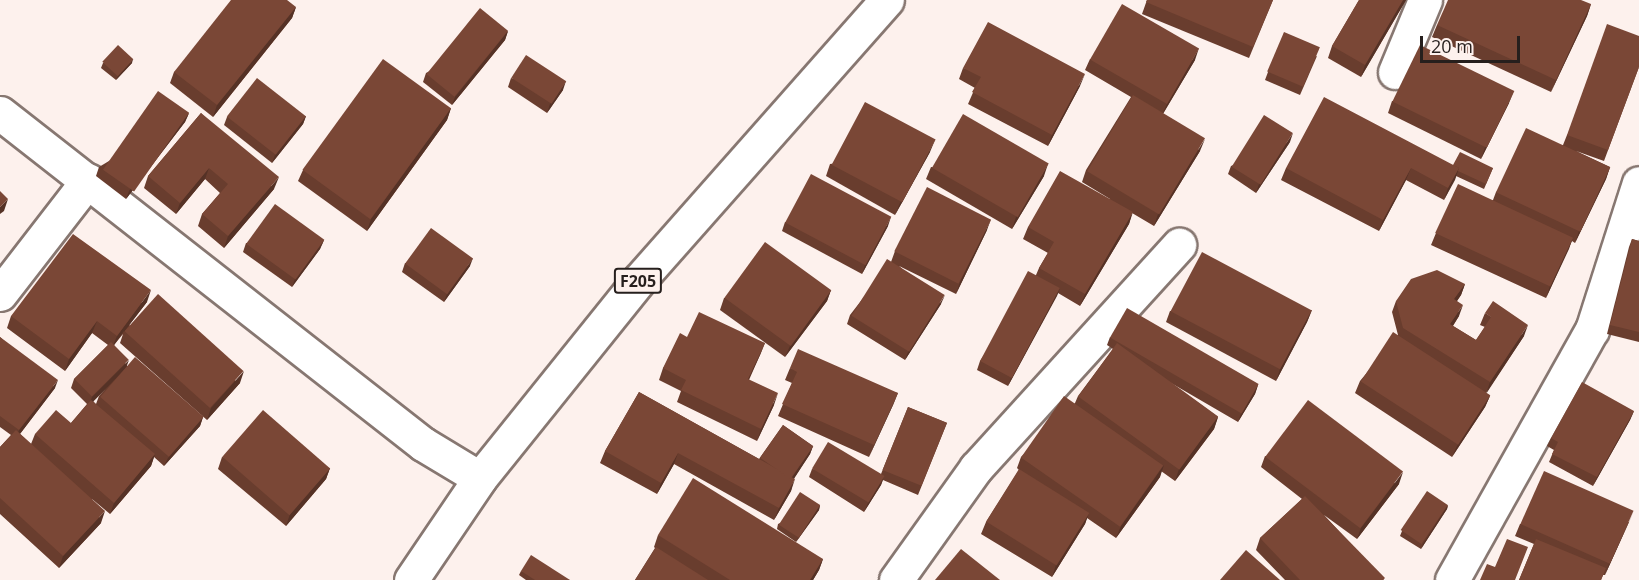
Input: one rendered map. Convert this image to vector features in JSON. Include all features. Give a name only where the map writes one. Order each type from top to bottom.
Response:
[{"type":"street","name":"F205","points":[[393,580],[468,471],[626,267],[750,119],[860,0]]},
{"type":"street","name":"F205","points":[[411,580],[480,478],[639,280],[887,0]]},
{"type":"street","points":[[1395,72],[1425,0]]},
{"type":"street","points":[[0,113],[423,444],[468,471]]},
{"type":"street","points":[[0,294],[88,180]]},
{"type":"street","points":[[1452,580],[1592,330],[1639,183]]},
{"type":"street","points":[[896,580],[976,468],[1179,245]]},
{"type":"building","points":[[231,0],[287,0],[296,7],[217,105],[174,72]]},
{"type":"building","points":[[1147,0],[1273,0],[1253,47],[1146,2]]},
{"type":"building","points":[[1359,0],[1403,0],[1365,65],[1332,46]]},
{"type":"building","points":[[1448,0],[1581,0],[1591,4],[1556,80],[1437,25]]},
{"type":"building","points":[[1122,4],[1199,48],[1167,104],[1090,59]]},
{"type":"building","points":[[480,8],[508,31],[454,97],[427,74]]},
{"type":"building","points":[[988,22],[1085,74],[1052,135],[972,92],[981,77],[963,68]]},
{"type":"building","points":[[1607,24],[1639,36],[1639,67],[1608,150],[1567,135]]},
{"type":"building","points":[[1284,32],[1320,47],[1303,87],[1267,72]]},
{"type":"building","points":[[118,45],[133,59],[118,76],[102,62]]},
{"type":"building","points":[[1420,45],[1514,91],[1487,148],[1392,102]]},
{"type":"building","points":[[526,55],[566,81],[552,104],[511,78]]},
{"type":"building","points":[[383,59],[451,108],[370,219],[302,170]]},
{"type":"building","points":[[257,78],[306,116],[276,155],[227,117]]},
{"type":"building","points":[[158,91],[189,113],[134,191],[103,170]]},
{"type":"building","points":[[1133,95],[1205,138],[1159,215],[1087,171]]},
{"type":"building","points":[[1324,97],[1459,168],[1448,188],[1411,168],[1383,220],[1286,168]]},
{"type":"building","points":[[865,102],[936,140],[902,202],[832,165]]},
{"type":"building","points":[[201,113],[279,177],[228,236],[202,214],[228,184],[209,168],[180,203],[148,176]]},
{"type":"building","points":[[963,114],[1049,163],[1018,217],[932,168]]},
{"type":"building","points":[[1264,115],[1293,133],[1261,185],[1232,167]]},
{"type":"building","points":[[1526,128],[1610,167],[1580,232],[1496,192]]},
{"type":"building","points":[[1460,152],[1493,168],[1486,184],[1458,171],[1459,168],[1453,165]]},
{"type":"building","points":[[1060,171],[1133,212],[1085,294],[1039,268],[1054,242],[1028,227]]},
{"type":"building","points":[[811,174],[891,217],[866,265],[785,223]]},
{"type":"building","points":[[1458,184],[1573,238],[1550,287],[1435,233]]},
{"type":"building","points":[[927,187],[991,220],[958,284],[894,251]]},
{"type":"building","points":[[0,191],[8,199],[0,207]]},
{"type":"building","points":[[275,204],[324,240],[296,279],[246,244]]},
{"type":"building","points":[[431,228],[473,259],[447,294],[405,264]]},
{"type":"building","points":[[73,234],[151,290],[117,336],[97,321],[69,359],[11,316]]},
{"type":"building","points":[[1632,239],[1639,241],[1639,332],[1610,325]]},
{"type":"building","points":[[765,242],[831,290],[791,346],[724,298]]},
{"type":"building","points":[[1202,252],[1311,310],[1280,369],[1171,311]]},
{"type":"building","points":[[887,259],[945,295],[909,352],[851,316]]},
{"type":"building","points":[[1437,270],[1465,284],[1454,299],[1463,305],[1450,324],[1476,340],[1491,317],[1485,313],[1493,301],[1528,325],[1490,382],[1403,328],[1396,301],[1411,279]]},
{"type":"building","points":[[1028,271],[1060,288],[1012,378],[980,361]]},
{"type":"building","points":[[158,294],[243,371],[210,408],[125,331]]},
{"type":"building","points":[[1127,308],[1259,384],[1242,413],[1110,337]]},
{"type":"building","points":[[699,312],[765,343],[748,379],[778,393],[761,429],[681,390],[686,380],[663,368],[680,333],[687,337]]},
{"type":"building","points":[[1393,332],[1490,395],[1458,445],[1361,381]]},
{"type":"building","points":[[0,337],[58,380],[19,430],[0,416]]},
{"type":"building","points":[[111,342],[129,360],[92,396],[74,379]]},
{"type":"building","points":[[1117,343],[1218,416],[1179,470],[1078,396]]},
{"type":"building","points":[[798,349],[898,393],[874,445],[782,404],[797,372],[790,368]]},
{"type":"building","points":[[135,357],[204,417],[169,457],[100,397]]},
{"type":"building","points":[[1582,382],[1634,411],[1597,477],[1552,454],[1558,442],[1551,438]]},
{"type":"building","points":[[639,392],[795,479],[779,508],[678,453],[661,483],[605,451]]},
{"type":"building","points":[[1064,396],[1163,465],[1120,527],[1021,457]]},
{"type":"building","points":[[91,400],[155,454],[114,503],[35,434],[56,410],[71,423]]},
{"type":"building","points":[[1308,400],[1403,472],[1360,528],[1265,457]]},
{"type":"building","points":[[908,407],[947,423],[921,486],[883,470]]},
{"type":"building","points":[[263,410],[330,468],[289,515],[222,457]]},
{"type":"building","points":[[783,425],[813,446],[790,479],[760,458]]},
{"type":"building","points":[[16,430],[105,511],[63,556],[0,498],[0,447]]},
{"type":"building","points":[[828,442],[885,476],[869,503],[812,469]]},
{"type":"building","points":[[1019,469],[1089,513],[1057,566],[986,522]]},
{"type":"building","points":[[1544,471],[1634,511],[1610,564],[1520,524]]},
{"type":"building","points":[[693,478],[823,559],[810,580],[730,580],[658,535]]},
{"type":"building","points":[[1427,491],[1448,505],[1421,544],[1401,530]]},
{"type":"building","points":[[800,492],[820,505],[799,538],[779,525]]},
{"type":"building","points":[[1305,496],[1385,578],[1383,580],[1300,580],[1260,538]]},
{"type":"building","points":[[1507,539],[1528,547],[1515,580],[1480,580],[1487,564],[1495,567]]},
{"type":"building","points":[[1536,539],[1606,568],[1601,580],[1519,580]]},
{"type":"building","points":[[656,547],[708,580],[635,580]]},
{"type":"building","points":[[961,549],[1000,580],[935,580]]},
{"type":"building","points":[[1246,550],[1280,580],[1220,580]]},
{"type":"building","points":[[531,555],[570,580],[535,580],[521,571]]}]
